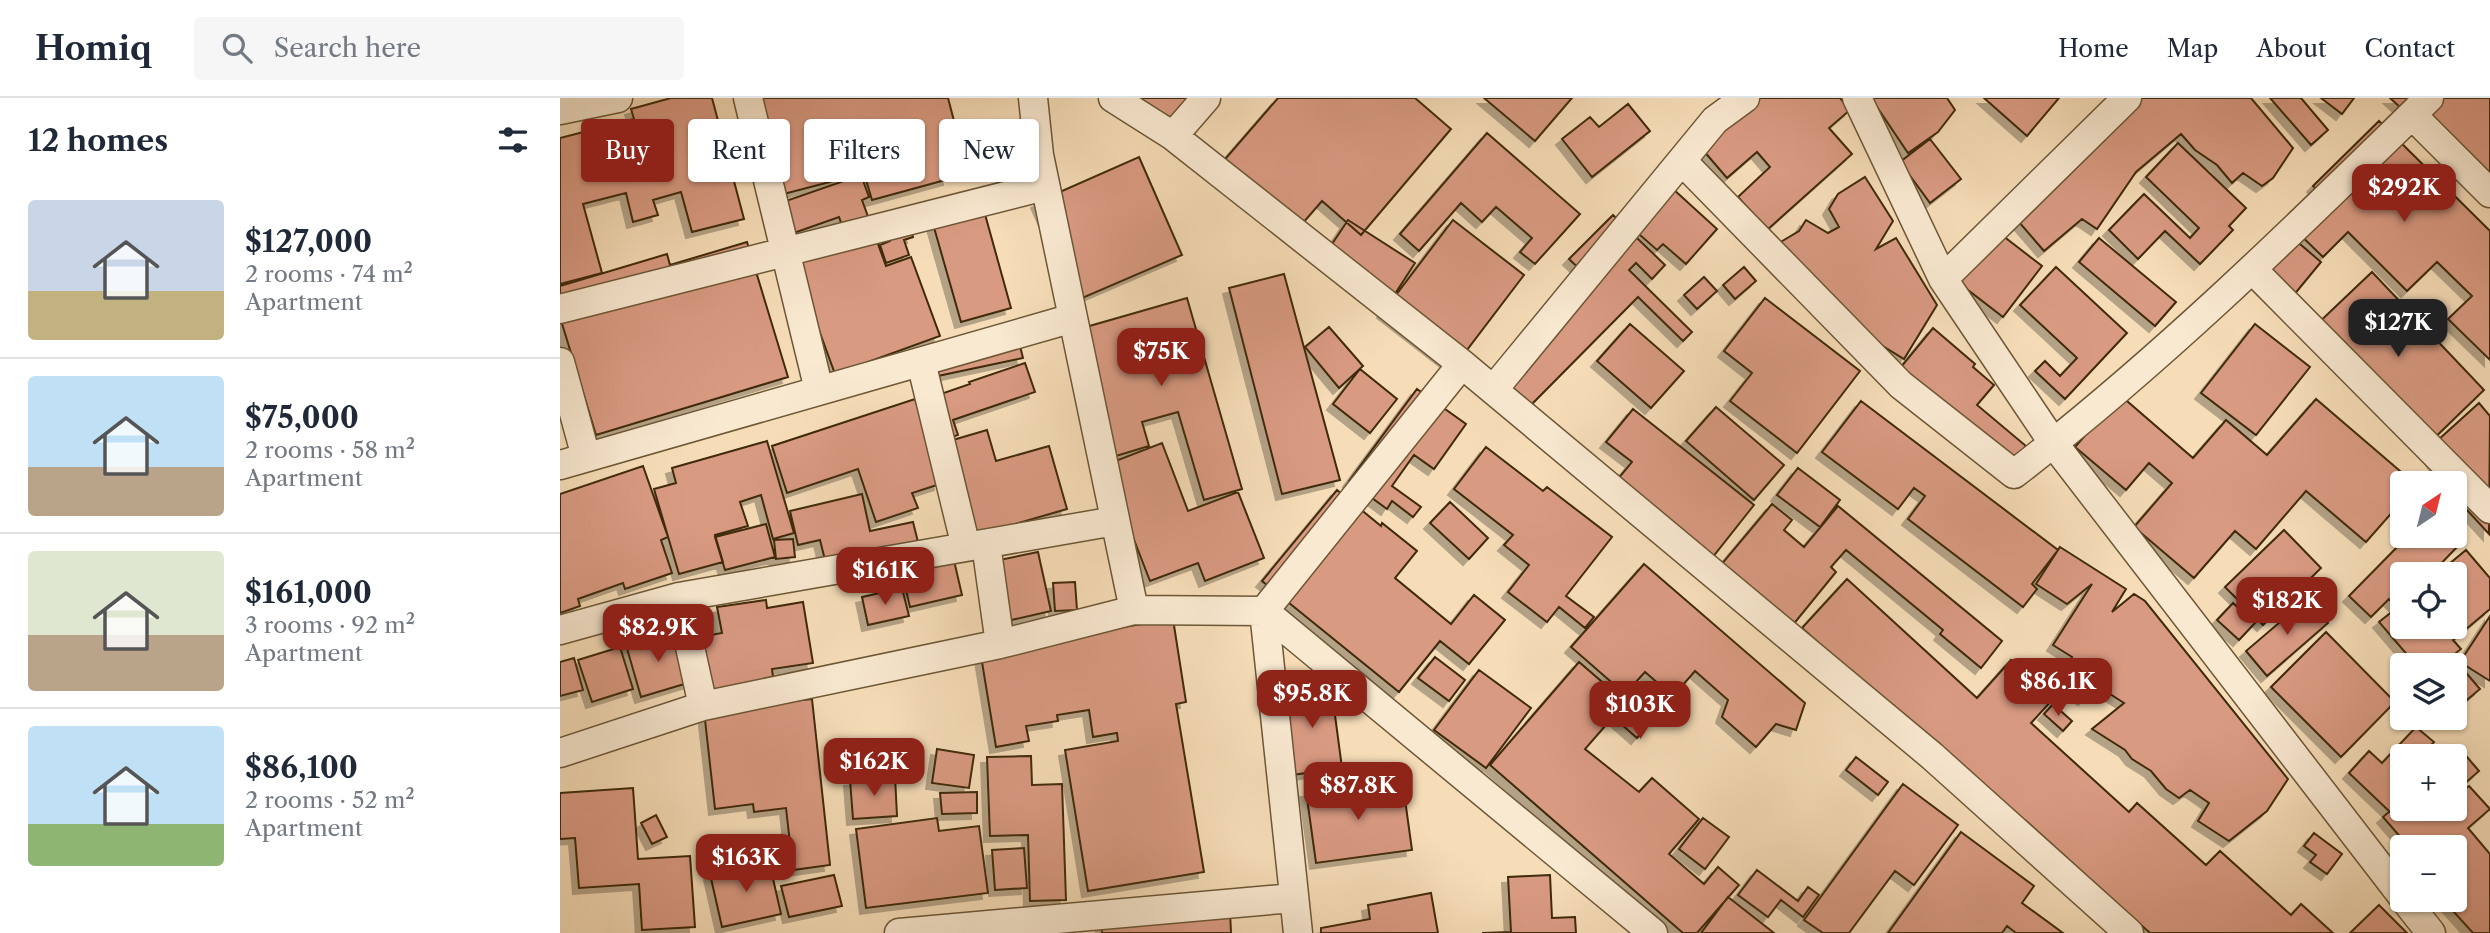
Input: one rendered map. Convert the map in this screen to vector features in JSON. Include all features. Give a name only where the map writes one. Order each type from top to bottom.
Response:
[{"type":"street","points":[[560,110],[618,98]]},
{"type":"street","points":[[748,98],[819,390]]},
{"type":"street","points":[[1033,98],[1045,186],[1134,610]]},
{"type":"street","points":[[1113,98],[1173,135],[1462,364],[1932,756],[2129,933]]},
{"type":"street","points":[[1173,135],[1206,98]]},
{"type":"street","points":[[1493,390],[1716,120],[1745,98]]},
{"type":"street","points":[[1857,98],[1943,279],[2054,444],[2390,880]]},
{"type":"street","points":[[1943,279],[2127,98]]},
{"type":"street","points":[[1682,160],[1901,384],[2014,474],[2054,444],[2253,270],[2421,107],[2490,193]]},
{"type":"street","points":[[560,309],[1045,186]]},
{"type":"street","points":[[2253,270],[2490,509]]},
{"type":"street","points":[[560,362],[573,461],[1073,318]]},
{"type":"street","points":[[921,362],[976,546],[1000,644]]},
{"type":"street","points":[[1298,933],[1264,611],[1462,364]]},
{"type":"street","points":[[560,630],[679,597],[1115,521]]},
{"type":"street","points":[[679,597],[703,706]]},
{"type":"street","points":[[560,753],[703,706],[1000,644],[1134,610],[1264,611],[1653,933]]},
{"type":"street","points":[[899,933],[1293,898]]},
{"type":"street","points":[[2415,912],[2431,933]]},
{"type":"building","points":[[671,98],[712,98],[718,119],[688,119],[688,182],[734,182],[744,219],[692,232],[681,192],[653,200],[658,215],[633,222],[626,193],[583,204],[602,273],[560,284],[560,138],[581,133],[581,182],[674,182],[674,119],[634,119],[631,109]]},
{"type":"building","points":[[761,98],[948,98],[954,119],[939,119],[939,182],[872,200],[867,182],[925,182],[925,119],[804,119],[804,182],[830,182],[780,195],[777,182],[790,182],[790,119],[765,119]]},
{"type":"building","points":[[1114,98],[1213,98],[1185,143]]},
{"type":"building","points":[[1278,98],[1415,98],[1451,129],[1361,235],[1322,201],[1296,231],[1220,165]]},
{"type":"building","points":[[1484,98],[1572,98],[1535,141]]},
{"type":"building","points":[[1746,98],[1840,98],[1850,110],[1829,128],[1852,154],[1767,230],[1738,197],[1770,167],[1757,152],[1727,178],[1702,149]]},
{"type":"building","points":[[1871,98],[1947,98],[1955,110],[1938,132],[1908,153]]},
{"type":"building","points":[[1984,98],[2059,98],[2027,136]]},
{"type":"building","points":[[2120,98],[2251,98],[2293,148],[2273,178],[2262,186],[2243,173],[2232,183],[2217,165],[2195,150],[2181,134],[2136,172],[2097,229],[2082,219],[2044,251],[2012,214]]},
{"type":"building","points":[[2270,98],[2301,98],[2328,130],[2311,145]]},
{"type":"building","points":[[2321,98],[2354,98],[2342,114]]},
{"type":"building","points":[[2390,98],[2490,98],[2490,190]]},
{"type":"building","points":[[1628,104],[1650,131],[1592,177],[1562,139],[1590,117],[1599,127]]},
{"type":"building","points":[[2379,121],[2490,231],[2490,360],[2448,319],[2472,296],[2437,262],[2407,291],[2348,232],[2323,257],[2290,225],[2321,194],[2313,186]]},
{"type":"building","points":[[1487,133],[1580,214],[1535,264],[1520,252],[1532,238],[1496,207],[1482,222],[1461,203],[1419,251],[1400,234]]},
{"type":"building","points":[[1930,139],[1961,179],[1930,203],[1900,162]]},
{"type":"building","points":[[2178,143],[2246,208],[2229,226],[2233,230],[2200,264],[2165,231],[2138,259],[2109,230],[2144,194],[2190,238],[2199,228],[2146,177]]},
{"type":"building","points":[[1139,157],[1182,255],[1080,299],[1037,202]]},
{"type":"building","points":[[1865,177],[1893,221],[1876,249],[1896,238],[1937,305],[1904,359],[1847,324],[1779,243],[1799,231],[1806,220],[1828,233],[1839,227],[1829,209],[1838,194]]},
{"type":"building","points":[[1661,178],[1717,229],[1686,264],[1663,244],[1657,250],[1623,220]]},
{"type":"building","points":[[841,182],[864,182],[869,197],[862,200],[886,266],[911,257],[940,336],[835,374],[792,256],[846,237],[839,217],[791,234],[780,203]]},
{"type":"building","points":[[978,189],[1011,308],[961,322],[927,203]]},
{"type":"building","points":[[904,211],[913,237],[904,240],[909,255],[886,263],[880,245],[890,241],[882,219]]},
{"type":"building","points":[[1613,215],[1665,265],[1652,279],[1636,263],[1629,270],[1692,332],[1683,341],[1638,297],[1532,404],[1554,424],[1490,386],[1593,282],[1569,259]]},
{"type":"building","points":[[1348,220],[1415,263],[1389,303],[1322,259]]},
{"type":"building","points":[[1453,220],[1524,275],[1454,367],[1383,312]]},
{"type":"building","points":[[1985,222],[2042,266],[2003,317],[1946,273]]},
{"type":"building","points":[[2280,227],[2321,262],[2293,296],[2266,273]]},
{"type":"building","points":[[2099,238],[2176,302],[2155,326],[2079,262]]},
{"type":"building","points":[[747,242],[788,377],[596,435],[560,317],[560,286],[667,254],[670,265]]},
{"type":"building","points":[[1744,267],[1756,281],[1735,299],[1723,285]]},
{"type":"building","points":[[2056,267],[2127,333],[2065,399],[2035,371],[2045,361],[2060,376],[2077,358],[2020,305]]},
{"type":"building","points":[[2372,272],[2484,390],[2425,447],[2312,329]]},
{"type":"building","points":[[1284,274],[1340,480],[1282,494],[1229,288]]},
{"type":"building","points":[[1704,277],[1717,291],[1697,309],[1684,295]]},
{"type":"building","points":[[1187,298],[1242,489],[1204,500],[1178,412],[1142,422],[1149,446],[1116,456],[1079,329]]},
{"type":"building","points":[[1765,298],[1860,371],[1797,453],[1730,401],[1752,373],[1724,351]]},
{"type":"building","points":[[1630,324],[1684,371],[1651,408],[1597,361]]},
{"type":"building","points":[[2255,324],[2310,367],[2256,435],[2201,393]]},
{"type":"building","points":[[1329,327],[1363,366],[1339,388],[1305,347]]},
{"type":"building","points":[[1933,328],[1975,364],[1973,367],[1994,385],[1977,405],[2026,446],[2008,467],[1896,373]]},
{"type":"building","points":[[1016,330],[1023,358],[933,377],[927,349]]},
{"type":"building","points":[[1025,363],[1035,392],[953,420],[958,435],[947,439],[932,397]]},
{"type":"building","points":[[1360,369],[1397,399],[1370,433],[1333,404]]},
{"type":"building","points":[[1417,389],[1466,424],[1434,469],[1414,455],[1392,486],[1421,507],[1413,517],[1392,501],[1387,509],[1349,481]]},
{"type":"building","points":[[2120,395],[2193,458],[2226,420],[2267,455],[2316,399],[2400,471],[2390,471],[2390,515],[2366,542],[2306,491],[2256,549],[2235,531],[2194,578],[2134,527],[2172,483],[2149,463],[2126,490],[2075,447]]},
{"type":"building","points":[[915,399],[932,449],[940,484],[912,493],[918,508],[876,522],[858,469],[787,493],[772,446]]},
{"type":"building","points":[[1861,401],[2058,550],[2032,584],[2037,589],[2023,607],[1908,519],[1925,496],[1914,488],[1898,509],[1822,452]]},
{"type":"building","points":[[2479,403],[2490,416],[2489,534],[2468,511],[2468,471],[2440,471],[2426,451]]},
{"type":"building","points":[[1716,407],[1784,465],[1754,500],[1686,441]]},
{"type":"building","points":[[1633,409],[1754,505],[1708,563],[1612,486],[1632,462],[1606,442]]},
{"type":"building","points":[[987,430],[996,461],[1049,446],[1067,509],[974,536],[946,442]]},
{"type":"building","points":[[767,441],[794,533],[773,539],[761,495],[740,502],[748,526],[715,535],[723,562],[679,574],[654,489],[676,483],[672,468]]},
{"type":"building","points":[[1162,443],[1188,511],[1238,492],[1264,558],[1205,581],[1198,563],[1150,581],[1105,465]]},
{"type":"building","points":[[1486,447],[1543,491],[1547,487],[1612,537],[1566,596],[1594,617],[1585,628],[1559,607],[1547,622],[1508,592],[1529,565],[1504,545],[1513,535],[1454,489]]},
{"type":"building","points":[[643,466],[668,537],[661,540],[672,573],[625,589],[623,583],[578,599],[580,606],[560,613],[560,494]]},
{"type":"building","points":[[1798,468],[1840,500],[1820,527],[1777,495]]},
{"type":"building","points":[[1337,490],[1417,551],[1395,578],[1451,624],[1474,595],[1505,620],[1469,664],[1440,641],[1399,692],[1262,581]]},
{"type":"building","points":[[862,494],[870,531],[913,522],[919,546],[949,539],[962,595],[910,607],[897,552],[827,568],[820,540],[798,545],[790,511]]},
{"type":"building","points":[[1450,502],[1488,538],[1469,559],[1430,523]]},
{"type":"building","points":[[1772,504],[1792,520],[1784,530],[1804,547],[1838,506],[2002,641],[1981,668],[1940,634],[1943,630],[1846,550],[1831,567],[1836,572],[1792,626],[1720,566]]},
{"type":"building","points":[[766,524],[775,557],[725,570],[715,537]]},
{"type":"building","points":[[2284,530],[2321,568],[2263,625],[2225,587]]},
{"type":"building","points":[[793,539],[795,557],[776,559],[774,540]]},
{"type":"building","points":[[2060,547],[2126,589],[2112,612],[2134,594],[2145,601],[2288,779],[2267,811],[2229,841],[2198,821],[2209,803],[2190,790],[2179,798],[2125,750],[2092,729],[2124,703],[2099,687],[2084,699],[2057,681],[2072,657],[2053,645],[2092,584],[2067,604],[2036,584]]},
{"type":"building","points":[[2396,548],[2456,548],[2443,562],[2390,562],[2390,600],[2371,617],[2349,596]]},
{"type":"building","points":[[2466,550],[2490,578],[2490,609],[2467,628],[2467,562],[2452,562]]},
{"type":"building","points":[[1038,552],[1051,611],[998,623],[985,563]]},
{"type":"building","points":[[1644,564],[1805,703],[1796,730],[1776,724],[1756,747],[1722,717],[1728,700],[1695,671],[1637,738],[1613,717],[1585,749],[1639,792],[1652,778],[1699,819],[1669,854],[1704,884],[1718,867],[1739,885],[1697,933],[1683,933],[1490,765],[1579,662],[1637,712],[1660,685],[1645,672],[1625,694],[1571,647]]},
{"type":"building","points":[[1847,579],[1977,698],[2011,660],[2054,698],[2031,723],[2129,812],[2137,803],[2206,865],[2220,851],[2291,915],[2301,904],[2333,933],[2150,933],[2026,821],[2021,826],[1802,628]]},
{"type":"building","points":[[1075,582],[1077,610],[1055,611],[1053,583]]},
{"type":"building","points":[[902,588],[909,616],[868,625],[862,597]]},
{"type":"building","points":[[2307,599],[2328,623],[2267,676],[2246,651]]},
{"type":"building","points":[[766,600],[767,608],[803,602],[813,663],[772,669],[774,684],[708,695],[699,637],[722,633],[717,607]]},
{"type":"building","points":[[2233,603],[2255,623],[2239,640],[2217,620]]},
{"type":"building","points":[[2390,613],[2390,635],[2379,622]]},
{"type":"building","points":[[2490,616],[2490,681],[2467,666],[2466,653]]},
{"type":"building","points":[[1173,619],[1186,702],[1176,704],[1204,872],[1088,891],[1065,750],[1118,741],[1117,733],[1093,737],[1089,710],[1057,715],[1058,721],[1026,726],[1029,741],[996,747],[980,650]]},
{"type":"building","points":[[675,630],[691,682],[641,697],[626,645]]},
{"type":"building","points":[[2326,632],[2390,697],[2390,707],[2341,757],[2271,687]]},
{"type":"building","points":[[2394,639],[2454,639],[2461,649],[2456,653],[2406,653]]},
{"type":"building","points":[[620,647],[633,689],[592,702],[578,660]]},
{"type":"building","points":[[1435,657],[1465,680],[1449,701],[1418,678]]},
{"type":"building","points":[[574,658],[583,690],[560,696],[560,662]]},
{"type":"building","points":[[1479,670],[1531,708],[1486,768],[1434,730]]},
{"type":"building","points":[[2467,674],[2480,689],[2467,700]]},
{"type":"building","points":[[1331,685],[1342,768],[1292,775],[1282,691]]},
{"type":"building","points":[[812,699],[830,865],[793,870],[786,808],[754,812],[753,804],[715,809],[704,711]]},
{"type":"building","points":[[2053,704],[2072,721],[2063,731],[2044,714]]},
{"type":"building","points":[[2413,730],[2420,730],[2434,742],[2432,744],[2400,744]]},
{"type":"building","points":[[937,749],[974,755],[969,788],[932,783]]},
{"type":"building","points":[[2369,751],[2382,763],[2390,755],[2390,812],[2349,773]]},
{"type":"building","points":[[1031,756],[1032,785],[1062,784],[1066,900],[1030,901],[1028,835],[990,836],[987,757]]},
{"type":"building","points":[[1856,757],[1888,782],[1878,795],[1846,770]]},
{"type":"building","points":[[2467,757],[2479,771],[2467,782]]},
{"type":"building","points":[[895,776],[897,816],[853,819],[850,780]]},
{"type":"building","points":[[1903,784],[1958,825],[1914,885],[1895,871],[1849,933],[1823,933],[1804,920]]},
{"type":"building","points":[[1357,785],[1358,791],[1403,785],[1412,850],[1316,863],[1306,791]]},
{"type":"building","points":[[2469,786],[2490,809],[2468,828],[2490,854],[2490,933],[2473,933],[2454,912],[2467,912],[2467,835],[2399,835],[2383,817],[2390,811],[2390,821],[2467,821]]},
{"type":"building","points":[[633,788],[638,859],[690,856],[695,927],[642,930],[639,884],[579,888],[575,838],[560,839],[560,793]]},
{"type":"building","points":[[977,792],[977,813],[942,814],[940,793]]},
{"type":"building","points":[[656,815],[667,837],[652,844],[641,823]]},
{"type":"building","points":[[937,818],[939,831],[979,826],[988,893],[866,908],[856,829]]},
{"type":"building","points":[[1703,818],[1729,837],[1705,869],[1679,849]]},
{"type":"building","points":[[1961,832],[2034,886],[2022,903],[2063,933],[2016,933],[2007,926],[2002,933],[1888,933]]},
{"type":"building","points":[[2314,833],[2342,854],[2327,874],[2310,862],[2316,855],[2304,846]]},
{"type":"building","points":[[1024,848],[1027,888],[995,890],[992,850]]},
{"type":"building","points":[[769,861],[781,914],[722,927],[710,874]]},
{"type":"building","points":[[1757,870],[1798,901],[1808,887],[1819,895],[1803,917],[1781,900],[1768,917],[1738,895]]},
{"type":"building","points":[[834,875],[842,906],[789,917],[781,886]]},
{"type":"building","points":[[1550,875],[1552,918],[1575,917],[1576,933],[1482,933],[1511,932],[1508,877]]},
{"type":"building","points":[[1431,893],[1438,933],[1321,933],[1321,928],[1370,919],[1368,905]]},
{"type":"building","points":[[1728,897],[1774,933],[1701,933]]},
{"type":"building","points":[[2379,905],[2407,933],[2350,933]]},
{"type":"building","points":[[1230,911],[1231,933],[1102,933],[1101,915]]}]
